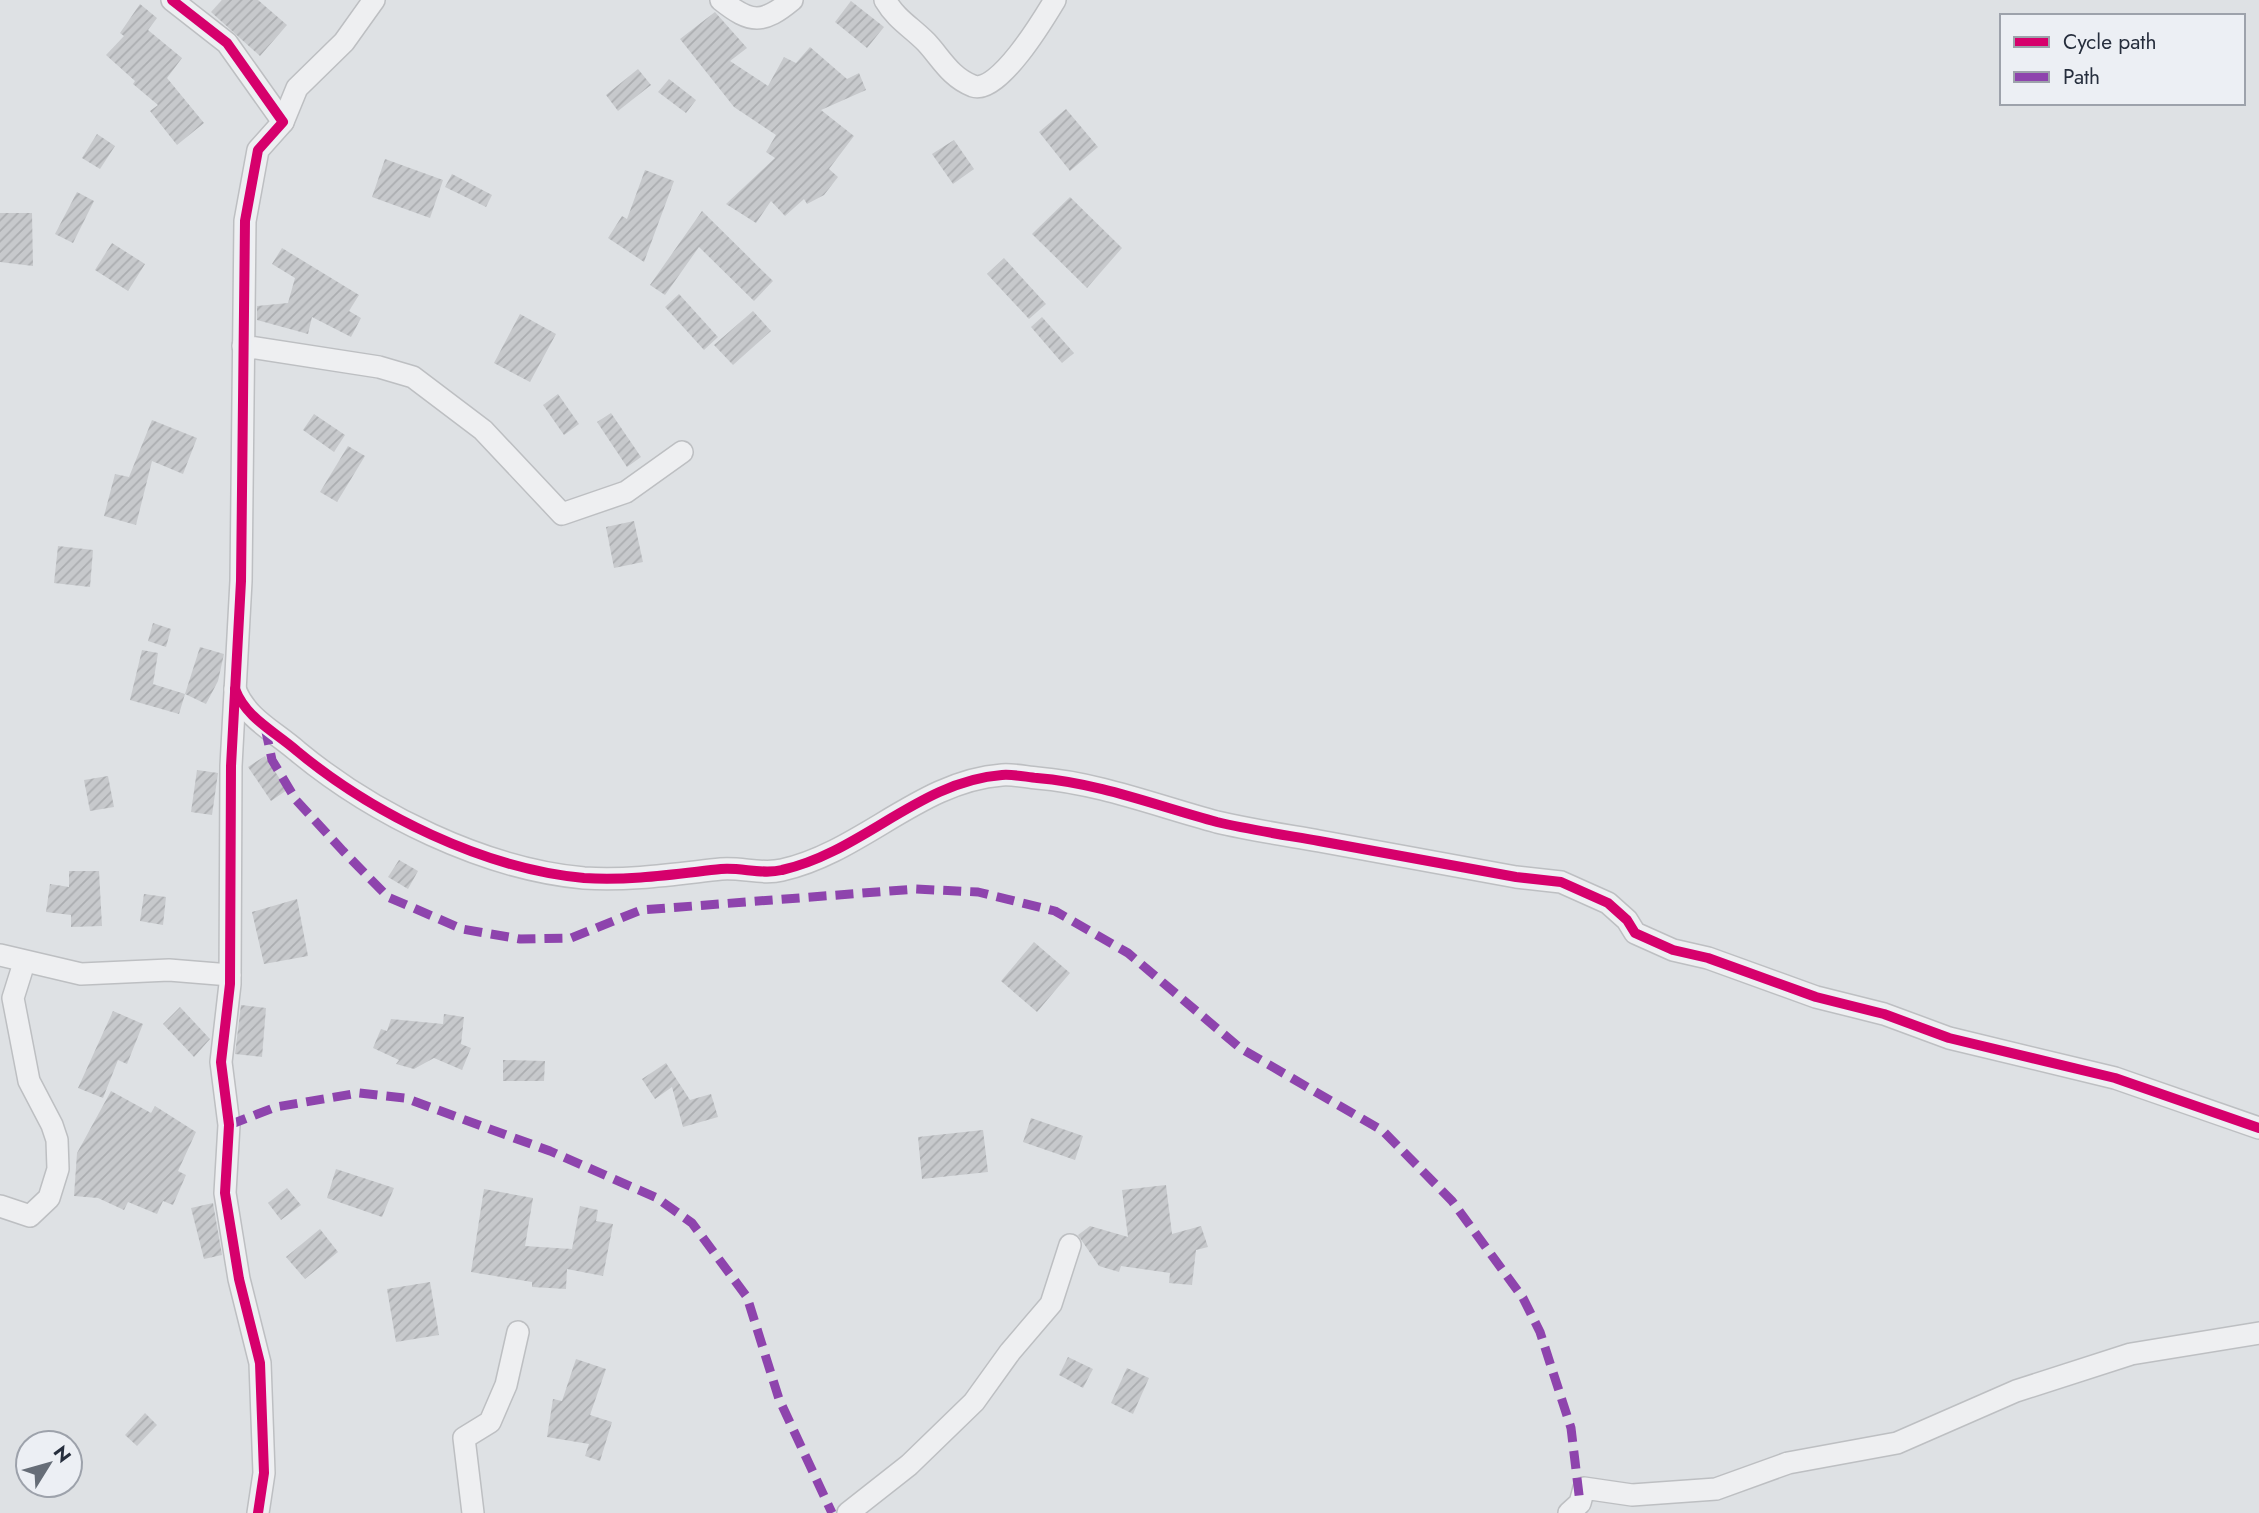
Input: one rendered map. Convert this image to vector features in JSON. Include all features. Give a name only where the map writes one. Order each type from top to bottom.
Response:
[{"type":"street","points":[[172,0],[227,43],[283,122]]},
{"type":"street","points":[[258,1513],[264,1473],[260,1363],[239,1279],[225,1193],[229,1125],[221,1062],[230,975],[235,689],[242,553],[245,220],[258,150],[283,122],[297,89],[344,42],[374,0]]},
{"type":"street","points":[[721,0],[745,18],[772,17],[792,0]]},
{"type":"street","points":[[885,0],[896,18],[924,40],[943,66],[975,87],[984,87],[996,79],[1036,31],[1055,0]]},
{"type":"street","points":[[243,346],[379,367],[413,377],[483,430],[562,514],[625,492],[682,452]]},
{"type":"street","points":[[235,689],[242,705],[265,727],[346,789],[426,831],[496,859],[529,868],[586,878],[629,876],[643,879],[727,868],[782,871],[846,844],[938,790],[1002,775],[1049,779],[1114,791],[1219,822],[1561,883],[1608,904],[1627,920],[1635,933],[1673,950],[1708,958],[1816,997],[1884,1014],[1949,1038],[2115,1078],[2259,1128]]},
{"type":"street","points":[[0,955],[81,974],[169,970],[230,975]]},
{"type":"street","points":[[0,1206],[30,1216],[49,1198],[58,1168],[57,1140],[29,1081],[13,998],[24,962]]},
{"type":"street","points":[[848,1513],[909,1465],[974,1402],[1010,1352],[1051,1304],[1070,1245]]},
{"type":"street","points":[[473,1513],[464,1438],[490,1422],[506,1385],[517,1332]]},
{"type":"street","points":[[1569,1513],[1580,1503],[1584,1488],[1632,1495],[1716,1489],[1788,1463],[1896,1443],[2016,1391],[2131,1354],[2259,1333]]},
{"type":"building","points":[[222,0],[258,0],[287,25],[260,56],[211,12]]},
{"type":"building","points":[[851,1],[884,27],[867,48],[835,22]]},
{"type":"building","points":[[140,4],[157,18],[148,30],[182,58],[167,78],[204,123],[177,145],[150,111],[158,105],[133,84],[135,81],[106,55],[124,36],[120,33]]},
{"type":"building","points":[[715,12],[747,48],[730,61],[768,86],[784,57],[796,63],[810,47],[847,79],[859,73],[866,90],[821,110],[854,136],[829,169],[838,177],[824,195],[807,204],[804,199],[785,216],[771,201],[756,223],[726,204],[775,158],[766,152],[776,135],[734,107],[680,39]]},
{"type":"building","points":[[638,69],[651,85],[618,111],[606,95]]},
{"type":"building","points":[[669,79],[696,100],[686,113],[658,92]]},
{"type":"building","points":[[1066,109],[1098,147],[1070,171],[1039,132]]},
{"type":"building","points":[[97,134],[115,146],[100,169],[82,158]]},
{"type":"building","points":[[954,140],[974,169],[953,184],[932,154]]},
{"type":"building","points":[[385,159],[443,180],[430,218],[372,197]]},
{"type":"building","points":[[645,170],[674,181],[644,262],[608,238],[622,216],[627,219]]},
{"type":"building","points":[[452,174],[492,195],[486,207],[445,187]]},
{"type":"building","points":[[77,192],[94,201],[73,243],[55,234]]},
{"type":"building","points":[[1070,197],[1122,248],[1087,288],[1032,234]]},
{"type":"building","points":[[702,211],[773,281],[754,301],[699,247],[665,295],[650,285]]},
{"type":"building","points":[[0,213],[32,213],[33,266],[0,262]]},
{"type":"building","points":[[112,243],[145,264],[128,291],[95,270]]},
{"type":"building","points":[[282,248],[359,295],[349,311],[361,318],[351,337],[312,317],[308,334],[257,320],[257,306],[288,303],[295,278],[272,264]]},
{"type":"building","points":[[1004,258],[1046,304],[1029,319],[987,274]]},
{"type":"building","points":[[679,294],[718,337],[704,350],[665,307]]},
{"type":"building","points":[[753,311],[771,331],[733,365],[714,345]]},
{"type":"building","points":[[520,314],[556,334],[530,382],[494,363]]},
{"type":"building","points":[[1042,317],[1074,353],[1062,363],[1031,327]]},
{"type":"building","points":[[558,394],[579,424],[564,435],[543,405]]},
{"type":"building","points":[[611,413],[641,457],[627,467],[597,422]]},
{"type":"building","points":[[314,414],[345,435],[334,452],[303,430]]},
{"type":"building","points":[[152,420],[197,438],[183,474],[152,461],[136,525],[104,516],[115,474],[129,477]]},
{"type":"building","points":[[348,446],[365,456],[337,502],[320,492]]},
{"type":"building","points":[[634,521],[643,562],[614,568],[606,527]]},
{"type":"building","points":[[58,546],[93,550],[90,587],[54,583]]},
{"type":"building","points":[[153,623],[171,629],[166,647],[148,641]]},
{"type":"building","points":[[200,647],[224,654],[218,681],[206,704],[185,694]]},
{"type":"building","points":[[142,650],[158,653],[153,684],[185,694],[179,714],[130,700]]},
{"type":"building","points":[[265,756],[287,790],[271,801],[248,767]]},
{"type":"building","points":[[197,770],[218,773],[212,815],[191,812]]},
{"type":"building","points":[[108,776],[114,807],[90,811],[84,780]]},
{"type":"building","points":[[399,860],[418,871],[408,889],[388,877]]},
{"type":"building","points":[[69,871],[99,871],[102,926],[71,927],[71,915],[46,912],[50,884],[69,887]]},
{"type":"building","points":[[144,894],[166,897],[163,925],[140,921]]},
{"type":"building","points":[[297,899],[308,956],[264,964],[252,912]]},
{"type":"building","points":[[1034,942],[1070,973],[1037,1012],[1001,981]]},
{"type":"building","points":[[241,1005],[266,1008],[262,1057],[235,1054]]},
{"type":"building","points":[[180,1007],[210,1039],[194,1057],[163,1024]]},
{"type":"building","points":[[113,1011],[143,1024],[127,1064],[118,1060],[103,1098],[78,1088]]},
{"type":"building","points":[[444,1014],[464,1017],[461,1044],[471,1048],[462,1070],[434,1058],[414,1069],[396,1064],[399,1060],[373,1048],[381,1029],[387,1031],[391,1019],[443,1024]]},
{"type":"building","points":[[503,1060],[545,1061],[544,1081],[503,1081]]},
{"type":"building","points":[[666,1063],[690,1100],[711,1094],[718,1117],[683,1127],[672,1087],[655,1099],[642,1079]]},
{"type":"building","points":[[111,1091],[151,1113],[155,1106],[196,1132],[178,1171],[186,1175],[173,1205],[163,1201],[157,1214],[128,1202],[124,1210],[98,1198],[74,1196],[77,1153]]},
{"type":"building","points":[[1031,1118],[1083,1136],[1075,1160],[1023,1142]]},
{"type":"building","points":[[983,1130],[988,1172],[922,1179],[918,1137]]},
{"type":"building","points":[[336,1169],[394,1188],[382,1217],[327,1198]]},
{"type":"building","points":[[1166,1185],[1172,1234],[1201,1226],[1208,1247],[1196,1250],[1192,1285],[1169,1283],[1170,1273],[1121,1266],[1119,1272],[1099,1266],[1078,1235],[1090,1226],[1128,1237],[1122,1190]]},
{"type":"building","points":[[287,1188],[301,1205],[281,1220],[268,1203]]},
{"type":"building","points":[[484,1189],[533,1198],[525,1246],[572,1249],[580,1206],[598,1210],[596,1221],[613,1224],[603,1276],[567,1269],[566,1289],[532,1287],[532,1282],[471,1272]]},
{"type":"building","points":[[213,1203],[222,1255],[204,1259],[191,1208]]},
{"type":"building","points":[[320,1229],[338,1252],[305,1279],[286,1257]]},
{"type":"building","points":[[430,1282],[439,1335],[396,1342],[387,1289]]},
{"type":"building","points":[[1068,1357],[1093,1369],[1083,1388],[1059,1375]]},
{"type":"building","points":[[576,1359],[606,1369],[590,1415],[612,1422],[600,1461],[585,1456],[589,1444],[547,1437],[553,1399],[562,1401]]},
{"type":"building","points":[[1127,1368],[1149,1378],[1133,1414],[1111,1403]]},
{"type":"building","points":[[145,1413],[157,1425],[137,1446],[125,1435]]},
{"type":"marked path","points":[[265,727],[272,760],[296,800],[343,851],[388,897],[462,929],[520,939],[571,938],[641,910],[916,889],[978,892],[1055,911],[1128,953],[1240,1048],[1383,1131],[1452,1201],[1523,1298],[1540,1332],[1571,1428],[1580,1503]]},
{"type":"marked path","points":[[229,1125],[276,1107],[359,1093],[405,1098],[550,1151],[657,1198],[692,1223],[747,1297],[779,1399],[832,1513]]},
{"type":"cycle path","points":[[172,0],[227,43],[283,122],[258,150],[245,221],[241,581],[231,766],[230,984],[221,1062],[229,1125],[225,1193],[239,1279],[260,1363],[264,1473],[258,1513]]},
{"type":"cycle path","points":[[235,689],[253,716],[327,774],[360,796],[432,835],[469,850],[546,873],[618,879],[721,869],[767,872],[782,870],[839,848],[917,803],[972,780],[1006,775],[1060,781],[1105,790],[1242,828],[1516,877],[1561,882],[1608,903],[1627,920],[1635,933],[1673,950],[1708,958],[1816,997],[1884,1014],[1949,1038],[2115,1078],[2259,1128]]}]
